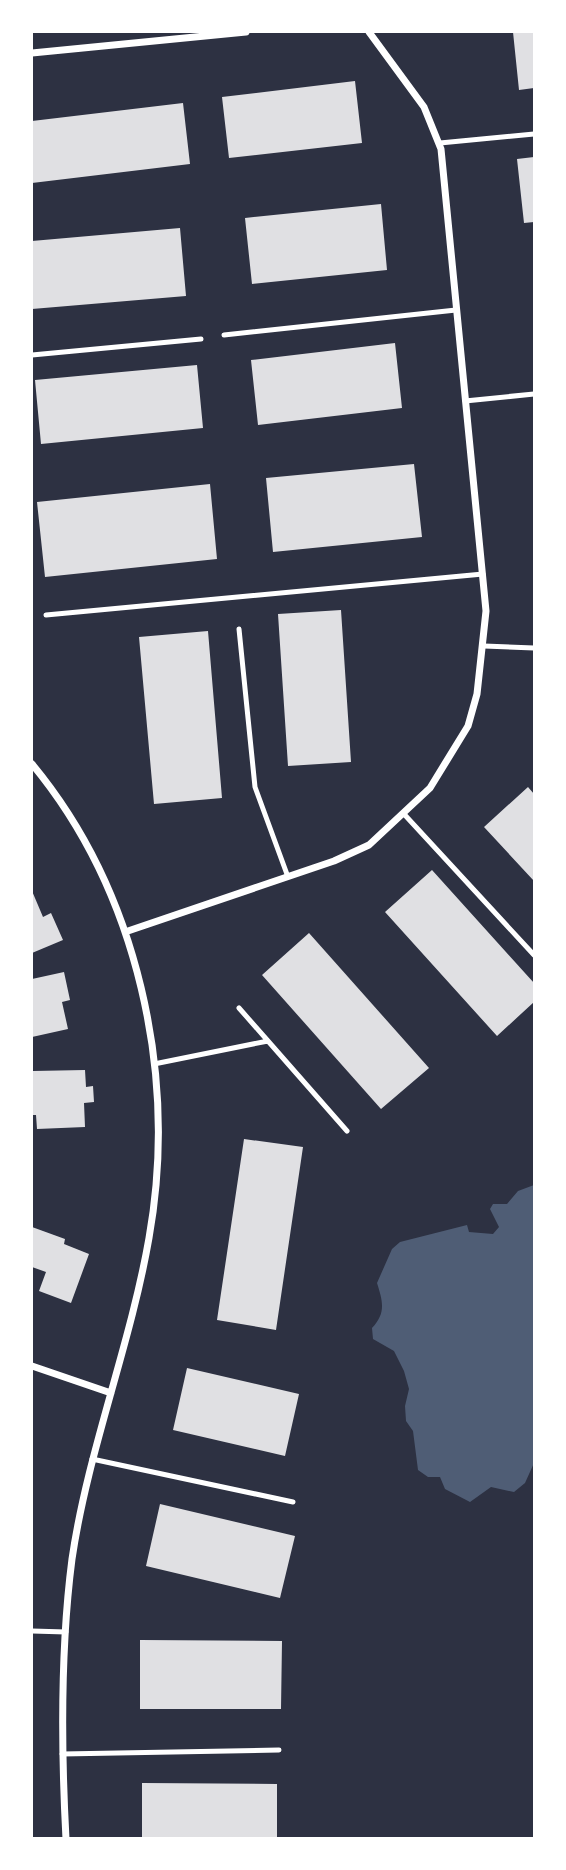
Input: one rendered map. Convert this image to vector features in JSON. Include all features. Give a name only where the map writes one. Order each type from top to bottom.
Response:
[{"type":"street","points":[[32,53],[246,32]]},
{"type":"street","points":[[125,932],[288,877],[369,845],[430,788],[468,726],[477,694],[486,611],[440,143],[424,107],[369,32]]},
{"type":"street","points":[[32,764],[101,871],[125,932],[139,976],[157,1101],[156,1189],[149,1239],[92,1459],[72,1559],[66,1632],[62,1754],[66,1839]]},
{"type":"street","points":[[32,1366],[111,1393]]},
{"type":"lane","points":[[440,143],[534,134]]},
{"type":"lane","points":[[225,335],[456,310]]},
{"type":"lane","points":[[32,355],[201,339]]},
{"type":"lane","points":[[464,401],[534,394]]},
{"type":"lane","points":[[46,615],[483,574]]},
{"type":"lane","points":[[239,629],[255,787],[288,877]]},
{"type":"lane","points":[[484,646],[534,648]]},
{"type":"lane","points":[[403,813],[534,955]]},
{"type":"lane","points":[[239,1009],[347,1130]]},
{"type":"lane","points":[[153,1064],[268,1041]]},
{"type":"lane","points":[[92,1459],[293,1502]]},
{"type":"lane","points":[[32,1631],[66,1632]]},
{"type":"lane","points":[[62,1754],[279,1750]]},
{"type":"water","points":[[534,1185],[534,1463],[525,1483],[514,1492],[491,1487],[470,1502],[445,1489],[440,1477],[428,1477],[418,1470],[413,1431],[406,1421],[405,1406],[409,1389],[404,1371],[394,1351],[373,1339],[372,1328],[380,1317],[382,1307],[377,1283],[392,1249],[400,1242],[467,1225],[469,1232],[493,1234],[499,1227],[490,1209],[493,1204],[507,1204],[518,1191]]},
{"type":"building","points":[[513,32],[534,32],[534,88],[519,90]]},
{"type":"building","points":[[355,81],[362,143],[229,158],[222,97]]},
{"type":"building","points":[[183,103],[190,164],[32,183],[32,121]]},
{"type":"building","points":[[534,157],[534,222],[524,223],[517,159]]},
{"type":"building","points":[[381,204],[387,270],[252,284],[245,218]]},
{"type":"building","points":[[180,228],[186,296],[32,309],[32,241]]},
{"type":"building","points":[[395,343],[402,408],[258,425],[251,360]]},
{"type":"building","points":[[197,365],[203,428],[41,444],[35,380]]},
{"type":"building","points":[[414,464],[422,537],[273,552],[266,478]]},
{"type":"building","points":[[210,484],[217,559],[45,577],[37,502]]},
{"type":"building","points":[[341,610],[351,762],[288,766],[278,614]]},
{"type":"building","points":[[208,631],[222,798],[154,804],[139,637]]},
{"type":"building","points":[[528,787],[534,794],[534,881],[484,827]]},
{"type":"building","points":[[432,870],[534,983],[534,1002],[497,1036],[385,912]]},
{"type":"building","points":[[32,891],[43,917],[51,913],[63,940],[32,953]]},
{"type":"building","points":[[309,933],[429,1068],[381,1109],[262,975]]},
{"type":"building","points":[[64,972],[70,1000],[62,1002],[68,1029],[32,1037],[32,979]]},
{"type":"building","points":[[85,1070],[86,1087],[93,1086],[94,1102],[84,1103],[85,1127],[37,1129],[36,1115],[32,1115],[33,1071]]},
{"type":"building","points":[[244,1139],[303,1147],[276,1330],[217,1320]]},
{"type":"building","points":[[32,1227],[65,1239],[64,1244],[89,1254],[71,1303],[39,1291],[46,1272],[32,1267]]},
{"type":"building","points":[[187,1368],[299,1394],[285,1456],[173,1430]]},
{"type":"building","points":[[160,1504],[295,1536],[280,1598],[146,1566]]},
{"type":"building","points":[[140,1640],[282,1641],[281,1709],[140,1709]]},
{"type":"building","points":[[142,1783],[277,1784],[277,1839],[142,1839]]}]
